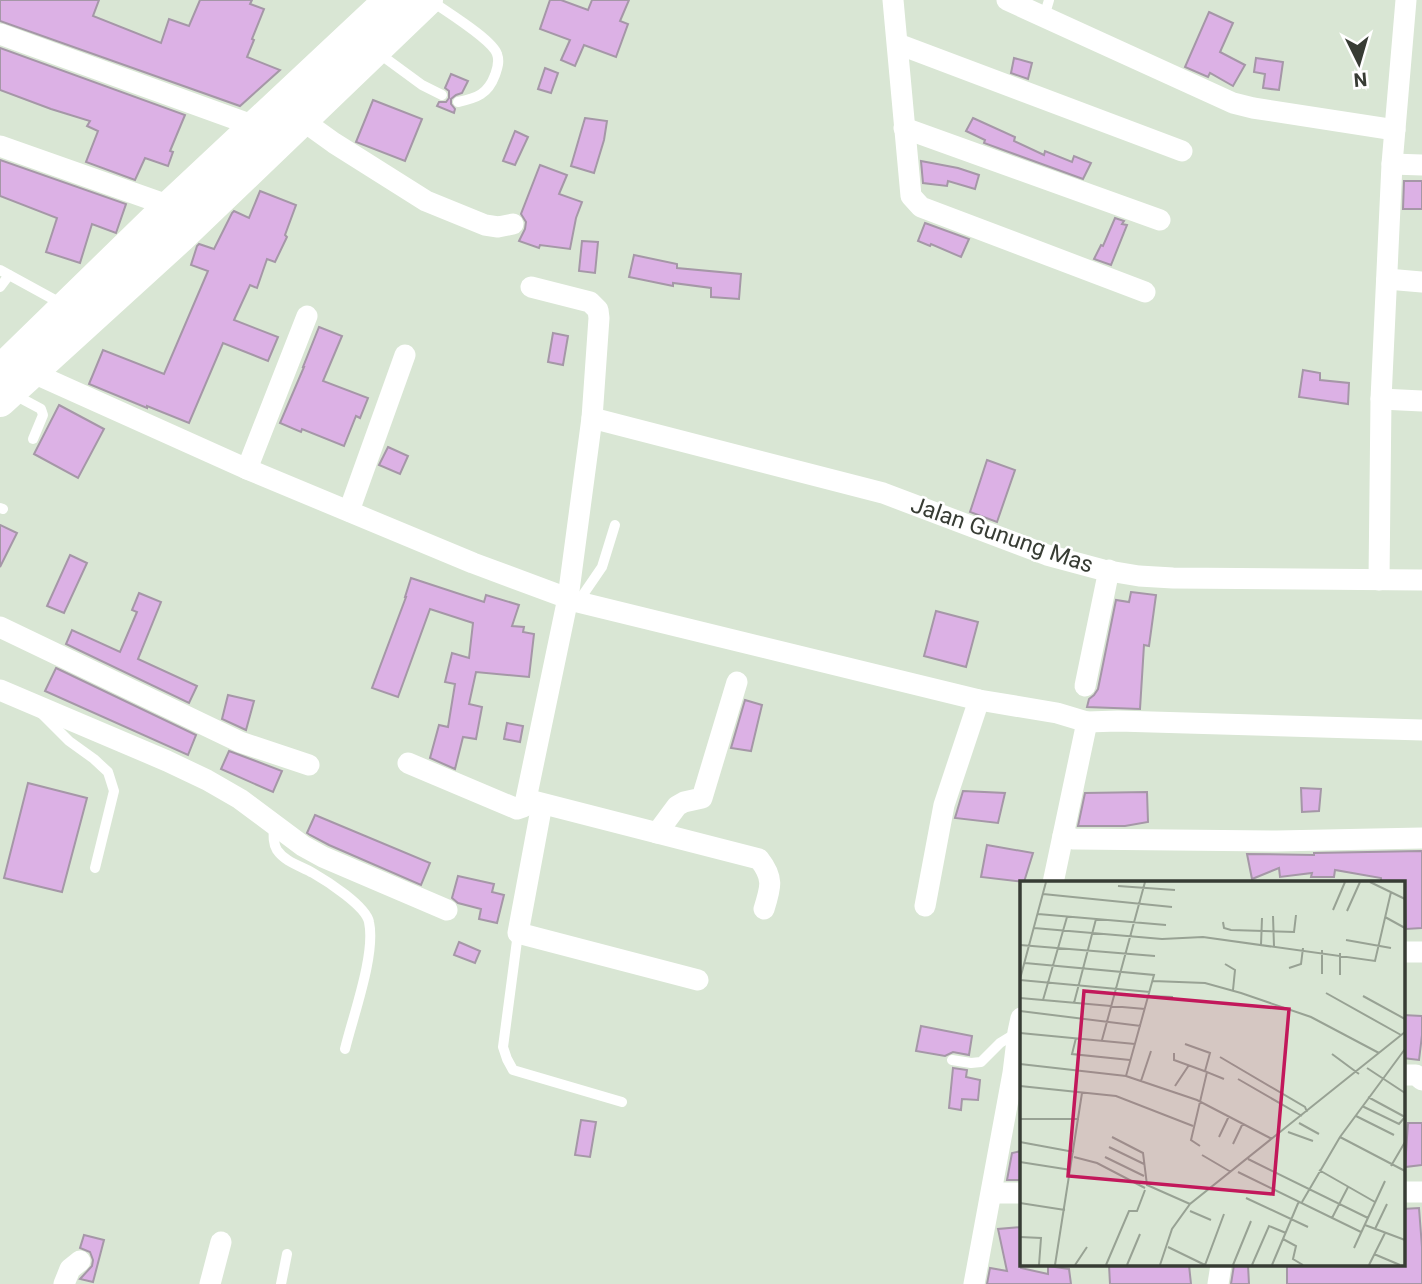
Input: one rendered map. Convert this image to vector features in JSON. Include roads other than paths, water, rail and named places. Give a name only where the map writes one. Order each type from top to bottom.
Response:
[{"type":"main road","points":[[7,378],[66,307],[302,120],[428,0]]},
{"type":"main road","points":[[7,378],[182,215],[255,127],[388,1]]},
{"type":"street","points":[[893,0],[911,196],[921,207],[1145,292]]},
{"type":"street","points":[[1007,0],[1047,9],[1233,103],[1395,130]]},
{"type":"street","points":[[1378,580],[1381,399],[1392,164],[1395,130],[1412,40],[1406,0]]},
{"type":"street","points":[[0,34],[255,127]]},
{"type":"street","points":[[898,44],[1182,151]]},
{"type":"street","points":[[302,120],[334,144],[426,201],[485,225],[513,225]]},
{"type":"street","points":[[904,128],[1160,220]]},
{"type":"street","points":[[0,146],[182,215]]},
{"type":"street","points":[[1392,164],[1422,165]]},
{"type":"street","points":[[1387,279],[1422,282]]},
{"type":"street","points":[[531,287],[590,302],[598,310],[592,418],[573,600],[534,802],[518,933],[698,980]]},
{"type":"street","points":[[247,469],[307,316]]},
{"type":"street","points":[[349,511],[405,355]]},
{"type":"street","points":[[7,378],[247,469],[473,563],[573,600],[979,699],[1057,713],[1087,722],[1422,730]]},
{"type":"street","points":[[1381,399],[1422,401]]},
{"type":"street","name":"Jalan Gunung Mas","points":[[592,418],[883,493],[1047,555],[1139,576],[1422,580]]},
{"type":"street","points":[[1085,686],[1109,570]]},
{"type":"street","points":[[0,627],[228,736],[309,765]]},
{"type":"street","points":[[657,833],[677,806],[702,798],[737,682]]},
{"type":"street","points":[[0,690],[167,761],[240,799],[303,846],[323,857],[447,909]]},
{"type":"street","points":[[925,906],[944,805],[979,699]]},
{"type":"street","points":[[1053,881],[1087,722]]},
{"type":"street","points":[[408,763],[517,808],[534,802],[759,859],[768,871],[770,880],[770,891],[764,909]]},
{"type":"street","points":[[1063,836],[1074,839],[1278,841],[1422,838]]},
{"type":"street","points":[[1404,953],[1422,952]]},
{"type":"street","points":[[974,1284],[1017,1073],[1019,1025]]},
{"type":"street","points":[[1404,1075],[1416,1075],[1422,1080]]},
{"type":"street","points":[[1404,1192],[1422,1192]]},
{"type":"street","points":[[992,1193],[1020,1193]]},
{"type":"street","points":[[210,1284],[220,1242]]},
{"type":"street","points":[[64,1284],[70,1269],[80,1261]]},
{"type":"street","points":[[1218,1284],[1221,1266]]},
{"type":"lane","points":[[428,0],[487,40],[497,54],[498,65],[490,88],[472,99],[458,102]]},
{"type":"lane","points":[[374,50],[422,85],[442,95]]},
{"type":"lane","points":[[0,287],[4,273],[66,307]]},
{"type":"lane","points":[[7,378],[41,409],[43,415],[33,439]]},
{"type":"lane","points":[[573,600],[602,567],[615,525]]},
{"type":"lane","points":[[33,704],[69,741],[108,772],[114,791],[95,868]]},
{"type":"lane","points":[[274,823],[273,840],[276,849],[287,860],[312,873],[360,906],[369,920],[367,964],[345,1049]]},
{"type":"lane","points":[[518,933],[503,1047],[513,1070],[622,1102]]},
{"type":"lane","points":[[952,1060],[971,1063],[985,1060],[1019,1025]]},
{"type":"lane","points":[[281,1284],[287,1254]]}]
